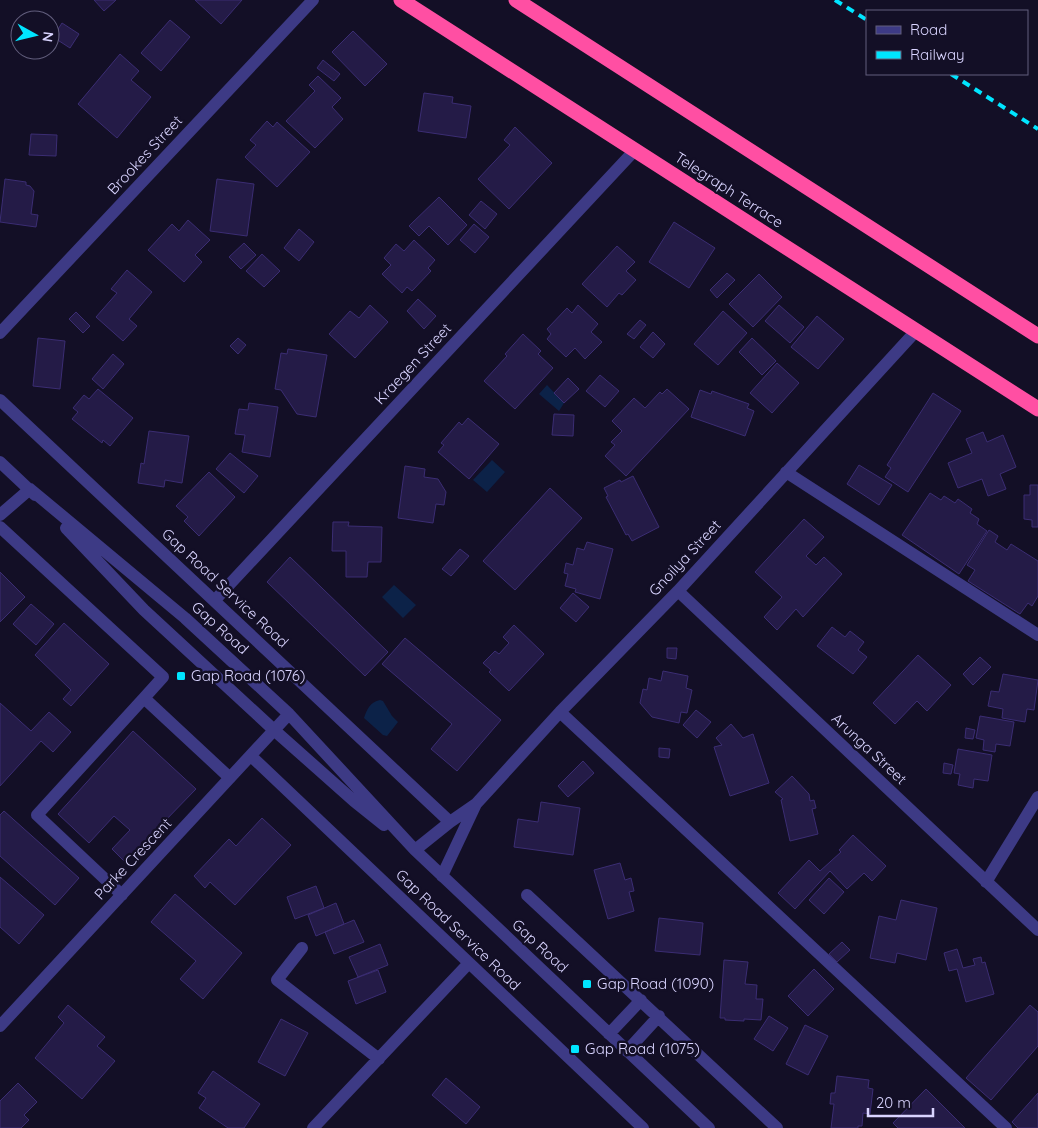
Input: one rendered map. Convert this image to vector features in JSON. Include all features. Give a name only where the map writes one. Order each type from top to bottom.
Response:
[{"type":"highway","name":"Telegraph Terrace","points":[[401,0],[1038,409]]},
{"type":"highway","points":[[516,0],[1038,336]]},
{"type":"street","name":"Brookes Street","points":[[0,332],[313,0]]},
{"type":"street","name":"Kraegen Street","points":[[214,600],[635,150]]},
{"type":"street","name":"Gnoilya Street","points":[[415,850],[476,804],[560,712],[678,591],[916,331]]},
{"type":"street","name":"Gap Road Service Road","points":[[0,400],[450,822]]},
{"type":"street","name":"Gap Road","points":[[0,462],[30,490],[144,610],[354,801],[415,850]]},
{"type":"street","points":[[786,472],[1038,635]]},
{"type":"street","points":[[0,515],[30,490]]},
{"type":"street","name":"Gap Road","points":[[30,490],[185,618],[289,714],[415,850],[708,1128]]},
{"type":"street","points":[[0,527],[163,678],[37,815],[122,895]]},
{"type":"street","name":"Arunga Street","points":[[678,591],[1038,930]]},
{"type":"street","points":[[144,698],[230,778]]},
{"type":"street","points":[[560,712],[1006,1128]]},
{"type":"street","name":"Parke Crescent","points":[[0,1026],[289,714]]},
{"type":"street","name":"Gap Road Service Road","points":[[251,756],[643,1128]]},
{"type":"street","points":[[986,882],[1038,797]]},
{"type":"street","name":"Gnoilya Street","points":[[442,876],[476,804]]},
{"type":"street","points":[[527,895],[777,1128]]},
{"type":"street","points":[[302,948],[277,980],[379,1059]]},
{"type":"street","points":[[313,1128],[469,963]]},
{"type":"street","points":[[609,1034],[641,1000]]},
{"type":"street","points":[[627,1051],[659,1016]]},
{"type":"water","points":[[547,385],[564,403],[559,411],[539,394]]},
{"type":"water","points":[[492,460],[505,472],[487,492],[473,480]]},
{"type":"water","points":[[394,585],[416,605],[403,618],[382,597]]},
{"type":"water","points":[[380,700],[383,701],[398,722],[387,736],[383,735],[364,718],[369,706]]},
{"type":"building","points":[[94,0],[116,0],[104,11]]},
{"type":"building","points":[[195,0],[242,0],[221,24]]},
{"type":"building","points":[[170,20],[190,37],[161,71],[141,53]]},
{"type":"building","points":[[62,23],[79,34],[70,48],[60,42],[60,26]]},
{"type":"building","points":[[353,31],[387,64],[365,86],[332,52]]},
{"type":"building","points":[[120,54],[139,71],[131,80],[151,97],[117,138],[78,104]]},
{"type":"building","points":[[323,60],[340,74],[334,81],[317,68]]},
{"type":"building","points":[[318,76],[341,98],[332,107],[343,119],[315,148],[286,121],[315,91],[309,85]]},
{"type":"building","points":[[424,93],[453,97],[452,103],[471,106],[466,138],[418,131]]},
{"type":"building","points":[[267,121],[273,127],[277,122],[310,152],[277,187],[245,157],[256,145],[250,140]]},
{"type":"building","points":[[515,127],[552,163],[509,209],[478,179],[510,145],[504,140]]},
{"type":"building","points":[[31,134],[57,135],[56,156],[29,155]]},
{"type":"building","points":[[5,179],[26,182],[26,185],[30,186],[34,191],[31,214],[38,215],[36,227],[0,222]]},
{"type":"building","points":[[217,179],[254,184],[247,236],[210,231]]},
{"type":"building","points":[[439,197],[467,225],[448,245],[429,226],[419,236],[409,226]]},
{"type":"building","points":[[481,201],[497,214],[485,229],[469,215]]},
{"type":"building","points":[[188,220],[210,240],[195,255],[202,262],[184,282],[148,250],[172,224],[179,231]]},
{"type":"building","points":[[674,222],[715,248],[689,288],[649,262]]},
{"type":"building","points":[[474,224],[489,237],[475,253],[460,240]]},
{"type":"building","points":[[299,229],[314,242],[299,261],[284,248]]},
{"type":"building","points":[[414,240],[435,260],[428,268],[431,271],[412,291],[407,287],[402,293],[382,274],[391,265],[384,258],[396,244],[404,251]]},
{"type":"building","points":[[244,243],[256,255],[241,269],[229,257]]},
{"type":"building","points":[[617,246],[635,262],[626,271],[636,280],[622,295],[619,293],[607,307],[582,284]]},
{"type":"building","points":[[262,254],[280,271],[264,287],[246,271]]},
{"type":"building","points":[[127,270],[152,292],[129,319],[137,326],[123,341],[96,317],[117,293],[111,289]]},
{"type":"building","points":[[727,273],[735,280],[717,298],[710,290]]},
{"type":"building","points":[[759,274],[782,297],[753,327],[729,304]]},
{"type":"building","points":[[418,299],[436,316],[424,329],[407,311]]},
{"type":"building","points":[[370,305],[388,322],[355,358],[329,334],[350,311],[359,318]]},
{"type":"building","points":[[578,305],[598,324],[591,332],[602,342],[585,359],[575,348],[566,357],[547,339],[551,334],[547,329],[567,308],[572,313]]},
{"type":"building","points":[[779,305],[804,327],[790,343],[765,321]]},
{"type":"building","points":[[723,311],[747,333],[718,365],[694,344]]},
{"type":"building","points":[[76,312],[90,326],[83,333],[69,319]]},
{"type":"building","points":[[817,316],[844,339],[818,369],[791,347]]},
{"type":"building","points":[[640,320],[646,325],[634,339],[627,334]]},
{"type":"building","points":[[653,332],[665,344],[653,358],[640,347]]},
{"type":"building","points":[[523,334],[541,351],[538,354],[553,368],[515,409],[484,381],[507,356],[505,354]]},
{"type":"building","points":[[38,338],[65,341],[60,389],[33,386]]},
{"type":"building","points":[[238,338],[246,345],[238,354],[230,346]]},
{"type":"building","points":[[752,338],[776,361],[762,375],[739,352]]},
{"type":"building","points":[[288,349],[327,355],[316,417],[297,414],[281,390],[275,389],[281,353],[287,354]]},
{"type":"building","points":[[113,354],[124,364],[103,389],[92,379]]},
{"type":"building","points":[[777,363],[799,383],[772,413],[750,393]]},
{"type":"building","points":[[600,375],[619,391],[605,407],[586,391]]},
{"type":"building","points":[[568,378],[579,389],[564,403],[554,393]]},
{"type":"building","points":[[98,389],[133,418],[110,446],[103,440],[102,443],[72,419],[78,412],[73,408],[84,395],[89,399]]},
{"type":"building","points":[[667,389],[689,409],[626,476],[605,456],[615,445],[611,442],[622,431],[612,421],[634,398],[645,408],[660,392],[662,394]]},
{"type":"building","points":[[700,390],[711,394],[712,391],[749,404],[747,408],[754,411],[745,436],[691,417]]},
{"type":"building","points":[[933,393],[961,411],[908,492],[885,477],[891,468],[887,465]]},
{"type":"building","points":[[249,403],[278,407],[270,457],[242,452],[245,435],[235,434],[239,409],[248,410]]},
{"type":"building","points":[[554,414],[574,415],[573,436],[552,435]]},
{"type":"building","points":[[468,418],[499,444],[469,479],[438,452],[444,445],[441,443],[459,422],[462,425]]},
{"type":"building","points":[[149,431],[189,436],[182,483],[165,480],[164,487],[138,483],[141,463],[144,464]]},
{"type":"building","points":[[983,432],[987,442],[1003,435],[1016,467],[1000,474],[1006,489],[988,496],[982,479],[958,488],[948,463],[972,453],[966,439]]},
{"type":"building","points":[[230,453],[258,476],[244,493],[216,469]]},
{"type":"building","points":[[859,465],[892,485],[879,505],[847,484]]},
{"type":"building","points":[[405,466],[425,469],[424,477],[438,479],[446,492],[444,505],[436,504],[433,523],[398,518]]},
{"type":"building","points":[[209,472],[235,497],[199,536],[184,521],[188,517],[176,506]]},
{"type":"building","points":[[633,476],[659,527],[632,541],[628,534],[626,535],[606,497],[608,496],[604,488]]},
{"type":"building","points":[[1030,485],[1038,485],[1038,527],[1032,527],[1032,520],[1024,519],[1024,495],[1030,495]]},
{"type":"building","points":[[550,488],[582,518],[515,590],[483,561]]},
{"type":"building","points":[[930,493],[941,500],[944,496],[955,503],[958,499],[972,509],[970,513],[979,519],[977,524],[987,531],[959,574],[902,535]]},
{"type":"building","points":[[804,519],[824,537],[806,556],[816,565],[824,557],[842,574],[803,617],[796,609],[777,630],[764,617],[782,597],[755,572]]},
{"type":"building","points":[[333,522],[349,522],[348,526],[382,527],[381,562],[368,562],[367,577],[346,577],[346,551],[332,551]]},
{"type":"building","points":[[989,530],[998,536],[995,542],[1007,550],[1011,544],[1038,561],[1038,596],[1032,606],[1028,603],[1020,614],[968,581],[975,570],[967,565]]},
{"type":"building","points":[[587,542],[613,549],[600,599],[575,592],[576,589],[565,586],[568,574],[564,573],[566,563],[573,565],[577,548],[584,550]]},
{"type":"building","points":[[460,549],[469,556],[451,576],[442,569]]},
{"type":"building","points":[[290,557],[388,652],[365,676],[267,582]]},
{"type":"building","points":[[0,572],[25,597],[0,622]]},
{"type":"building","points":[[573,593],[589,607],[576,622],[560,608]]},
{"type":"building","points":[[31,604],[54,624],[36,645],[13,624]]},
{"type":"building","points":[[64,623],[109,664],[71,706],[63,699],[71,690],[35,655]]},
{"type":"building","points":[[514,625],[544,654],[509,691],[489,672],[491,670],[483,663],[495,651],[499,654],[509,643],[503,637]]},
{"type":"building","points":[[832,627],[845,637],[850,631],[864,642],[858,650],[867,657],[853,674],[817,646]]},
{"type":"building","points":[[405,638],[501,720],[457,771],[431,749],[452,724],[382,664]]},
{"type":"building","points":[[667,648],[677,648],[676,659],[667,658]]},
{"type":"building","points":[[918,655],[951,685],[927,711],[917,701],[895,724],[873,703]]},
{"type":"building","points":[[980,657],[991,667],[973,685],[963,674]]},
{"type":"building","points":[[663,671],[688,676],[686,688],[692,690],[687,713],[681,712],[679,723],[652,717],[640,703],[643,689],[647,690],[649,678],[661,681]]},
{"type":"building","points":[[1003,674],[1038,680],[1034,710],[1027,709],[1025,722],[1002,718],[1003,709],[988,706],[991,691],[999,692]]},
{"type":"building","points":[[0,703],[31,731],[49,712],[71,732],[53,752],[41,741],[0,786]]},
{"type":"building","points":[[696,710],[711,722],[697,738],[683,725]]},
{"type":"building","points":[[980,716],[1014,722],[1010,746],[996,744],[995,752],[983,750],[984,740],[976,738]]},
{"type":"building","points":[[731,724],[743,738],[753,734],[769,783],[730,796],[714,747],[722,745],[716,738]]},
{"type":"building","points":[[966,728],[975,730],[973,739],[965,738]]},
{"type":"building","points":[[133,731],[196,789],[125,862],[112,849],[130,830],[114,816],[89,843],[58,814]]},
{"type":"building","points":[[659,748],[670,749],[669,758],[659,757]]},
{"type":"building","points":[[958,749],[992,755],[988,781],[974,779],[973,788],[958,785],[960,774],[954,773]]},
{"type":"building","points":[[583,761],[594,773],[568,797],[558,786]]},
{"type":"building","points":[[944,763],[953,765],[951,774],[943,773]]},
{"type":"building","points":[[792,776],[809,794],[810,801],[814,800],[816,808],[812,809],[818,834],[790,841],[781,800],[783,799],[775,792]]},
{"type":"building","points":[[541,802],[580,808],[573,855],[514,847],[518,819],[538,822]]},
{"type":"building","points":[[4,811],[79,878],[55,905],[0,856],[0,815]]},
{"type":"building","points":[[262,818],[291,845],[235,905],[210,882],[205,888],[194,876],[229,839],[236,846]]},
{"type":"building","points":[[853,835],[886,866],[872,881],[864,873],[847,889],[830,871],[795,909],[778,893],[809,860],[820,871],[841,852],[839,850]]},
{"type":"building","points":[[620,863],[625,880],[631,878],[634,891],[629,892],[634,911],[608,919],[594,870]]},
{"type":"building","points":[[0,877],[44,915],[19,944],[0,927]]},
{"type":"building","points":[[829,878],[844,892],[824,914],[809,900]]},
{"type":"building","points":[[316,886],[324,908],[295,919],[287,897]]},
{"type":"building","points":[[175,894],[242,953],[203,999],[180,979],[196,961],[151,922]]},
{"type":"building","points":[[901,900],[937,908],[926,960],[897,953],[895,963],[870,958],[879,916],[896,920]]},
{"type":"building","points":[[336,903],[344,924],[316,936],[308,915]]},
{"type":"building","points":[[659,918],[703,923],[700,955],[655,951]]},
{"type":"building","points":[[354,920],[364,942],[334,954],[325,932]]},
{"type":"building","points":[[842,942],[850,950],[837,962],[829,954]]},
{"type":"building","points":[[380,944],[388,965],[358,977],[349,957]]},
{"type":"building","points":[[957,949],[963,968],[975,965],[973,959],[981,957],[982,963],[985,962],[994,994],[966,1002],[957,969],[949,971],[944,953]]},
{"type":"building","points":[[724,960],[748,962],[745,984],[757,985],[756,999],[763,999],[761,1020],[744,1019],[744,1021],[720,1018]]},
{"type":"building","points":[[814,969],[834,989],[808,1016],[788,996]]},
{"type":"building","points":[[378,970],[386,992],[356,1004],[348,981]]},
{"type":"building","points":[[68,1005],[105,1037],[97,1046],[115,1061],[82,1099],[35,1058],[64,1023],[58,1017]]},
{"type":"building","points":[[1030,1005],[1038,1012],[1038,1046],[991,1100],[966,1078]]},
{"type":"building","points":[[769,1016],[788,1028],[773,1051],[754,1039]]},
{"type":"building","points":[[281,1019],[308,1033],[285,1076],[258,1062]]},
{"type":"building","points":[[805,1025],[828,1036],[808,1075],[786,1064]]},
{"type":"building","points":[[213,1071],[260,1104],[244,1128],[228,1128],[199,1108],[206,1098],[198,1093]]},
{"type":"building","points":[[837,1076],[869,1080],[868,1088],[873,1089],[870,1114],[863,1113],[862,1126],[858,1126],[858,1128],[831,1128],[834,1104],[830,1104],[831,1093],[835,1093]]},
{"type":"building","points":[[446,1078],[480,1107],[466,1124],[432,1095]]},
{"type":"building","points":[[18,1083],[37,1102],[24,1115],[29,1120],[21,1128],[0,1128],[0,1101]]},
{"type":"building","points":[[926,1089],[965,1128],[898,1128],[893,1123]]},
{"type":"building","points":[[1038,1093],[1038,1128],[1018,1128],[1012,1122]]},
{"type":"railway","points":[[835,0],[866,19]]},
{"type":"railway","points":[[953,75],[1038,129]]},
{"type":"place","name":"Gap Road (1076)","points":[[181,676]]},
{"type":"place","name":"Gap Road (1090)","points":[[587,984]]},
{"type":"place","name":"Gap Road (1075)","points":[[575,1049]]}]
